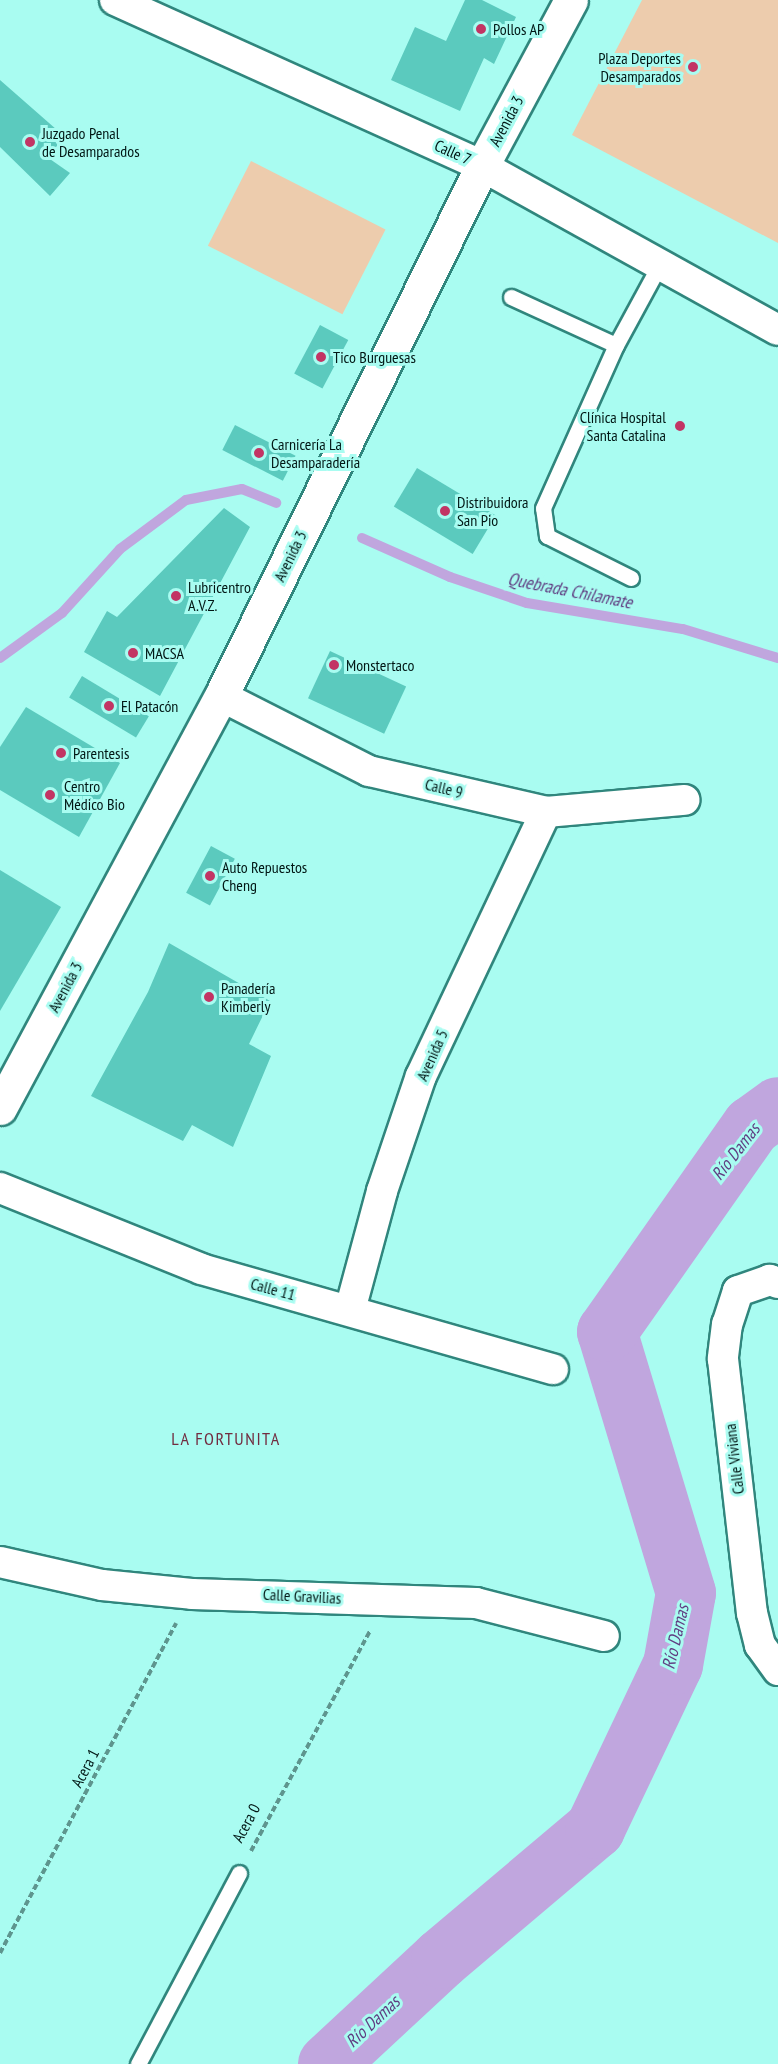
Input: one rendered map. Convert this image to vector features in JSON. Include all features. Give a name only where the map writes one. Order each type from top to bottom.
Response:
[{"type":"street","name":"Calle 7","points":[[115,0],[482,166],[778,330]]},
{"type":"street","name":"Avenida 3","points":[[0,1108],[221,696],[482,166],[571,0]]},
{"type":"street","name":"Calle 9","points":[[221,696],[369,771],[546,812],[684,800]]},
{"type":"street","name":"Avenida 5","points":[[350,1310],[382,1191],[421,1076],[546,812]]},
{"type":"street","name":"Calle 11","points":[[0,1188],[201,1269],[553,1369]]},
{"type":"street","name":"Calle Viviana","points":[[776,1669],[760,1645],[752,1613],[723,1359],[727,1323],[738,1291],[770,1280],[778,1283]]},
{"type":"street","name":"Calle Gravilias","points":[[0,1562],[102,1585],[192,1594],[476,1603],[604,1635]]},
{"type":"lane","points":[[631,578],[547,536],[543,523],[543,508],[616,345],[660,264]]},
{"type":"lane","points":[[511,297],[616,345]]},
{"type":"lane","points":[[138,2064],[239,1873]]},
{"type":"path","name":"Acera 1","points":[[0,1953],[192,1594]]},
{"type":"path","name":"Acera 0","points":[[239,1873],[387,1600]]},
{"type":"shaded area","name":"Plaza Deportes Desamparados","points":[[642,0],[778,0],[778,243],[572,135]]},
{"type":"shaded area","points":[[251,161],[386,230],[342,314],[208,246]]},
{"type":"building","points":[[465,0],[482,0],[516,17],[494,64],[484,58],[460,111],[391,80],[415,27],[446,41]]},
{"type":"building","name":"Juzgado Penal de Desamparados","points":[[0,80],[65,137],[47,157],[70,173],[50,196],[0,147]]},
{"type":"building","name":"Tico Burguesas","points":[[320,325],[348,340],[322,389],[294,374]]},
{"type":"building","name":"Carnicería La Desamparadería","points":[[235,425],[296,456],[283,481],[222,450]]},
{"type":"building","name":"Distribuidora San Pio","points":[[417,468],[496,515],[473,554],[394,507]]},
{"type":"building","name":"Lubricentro A.V.Z.","points":[[224,508],[250,527],[160,696],[84,652],[107,611],[117,617]]},
{"type":"building","points":[[330,651],[406,686],[384,734],[308,698]]},
{"type":"building","name":"El Patacón","points":[[82,676],[149,716],[136,738],[69,697]]},
{"type":"building","points":[[26,707],[120,763],[79,837],[0,790],[0,747]]},
{"type":"building","name":"Auto Repuestos Cheng","points":[[211,846],[235,859],[210,905],[186,893]]},
{"type":"building","points":[[0,870],[61,907],[0,1011]]},
{"type":"building","points":[[169,943],[270,1001],[249,1044],[271,1056],[233,1147],[192,1125],[183,1141],[91,1096],[148,992]]},
{"type":"waterway","name":"Quebrada Chilamate","points":[[0,658],[62,613],[120,549],[186,500],[242,489],[276,503]]},
{"type":"waterway","name":"Quebrada Chilamate","points":[[362,538],[450,577],[527,603],[683,629],[778,658]]},
{"type":"waterway","name":"Río Damas","points":[[328,2064],[441,1959],[595,1829],[673,1665],[686,1593],[607,1332],[752,1126],[778,1107]]},
{"type":"place","name":"Pollos AP","points":[[481,29]]},
{"type":"place","name":"Plaza Deportes Desamparados","points":[[693,67]]},
{"type":"place","name":"Juzgado Penal de Desamparados","points":[[30,142]]},
{"type":"place","name":"Tico Burguesas","points":[[321,357]]},
{"type":"place","name":"Clínica Hospital Santa Catalina","points":[[680,426]]},
{"type":"place","name":"Carnicería La Desamparadería","points":[[259,453]]},
{"type":"place","name":"Distribuidora San Pio","points":[[445,511]]},
{"type":"place","name":"Lubricentro A.V.Z.","points":[[176,596]]},
{"type":"place","name":"MACSA","points":[[133,653]]},
{"type":"place","name":"Monstertaco","points":[[334,665]]},
{"type":"place","name":"El Patacón","points":[[109,706]]},
{"type":"place","name":"Parentesis","points":[[61,753]]},
{"type":"place","name":"Centro Médico Bio","points":[[50,795]]},
{"type":"place","name":"Auto Repuestos Cheng","points":[[210,876]]},
{"type":"place","name":"Panadería Kimberly","points":[[209,997]]},
{"type":"district","name":"LA FORTUNITA","points":[[226,1439]]}]
